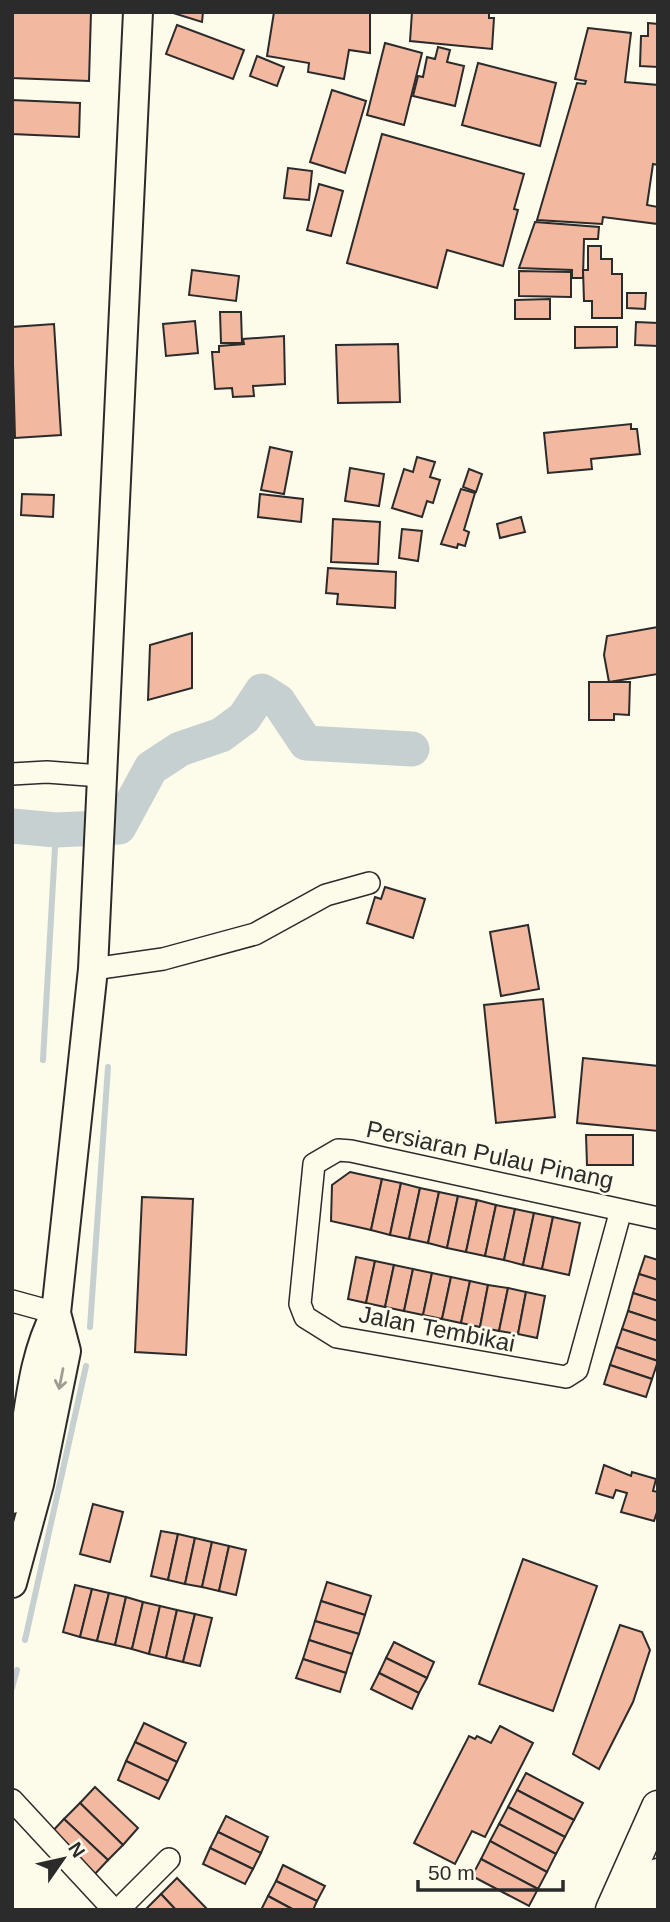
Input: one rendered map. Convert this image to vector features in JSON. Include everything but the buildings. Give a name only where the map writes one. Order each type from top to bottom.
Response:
[{"type":"highway","points":[[612,1910],[658,1807]]},
{"type":"highway","points":[[642,1910],[657,1878]]},
{"type":"main road","points":[[12,1583],[39,1485],[66,1351],[56,1313],[93,968],[138,12]]},
{"type":"main road","points":[[12,1499],[26,1438],[41,1340],[56,1313]]},
{"type":"street","points":[[12,774],[47,772],[101,787]]},
{"type":"street","points":[[93,968],[163,959],[256,934],[326,895],[369,883]]},
{"type":"street","name":"Persiaran Pulau Pinang","points":[[300,1304],[314,1164],[338,1150],[658,1218]]},
{"type":"street","name":"Jalan Tembikai","points":[[300,1304],[305,1317],[337,1337],[566,1377],[577,1370],[621,1210]]},
{"type":"street","points":[[12,1301],[56,1313]]},
{"type":"street","points":[[12,1800],[116,1910],[169,1859]]},
{"type":"waterway","points":[[12,826],[56,830],[119,827],[151,768],[180,749],[221,735],[244,718],[262,691],[278,701],[306,743],[412,749]]},
{"type":"waterway","points":[[43,1060],[56,830]]},
{"type":"waterway","points":[[90,1327],[108,1067]]},
{"type":"waterway","points":[[25,1640],[86,1366]]},
{"type":"waterway","points":[[12,1688],[17,1670]]}]
